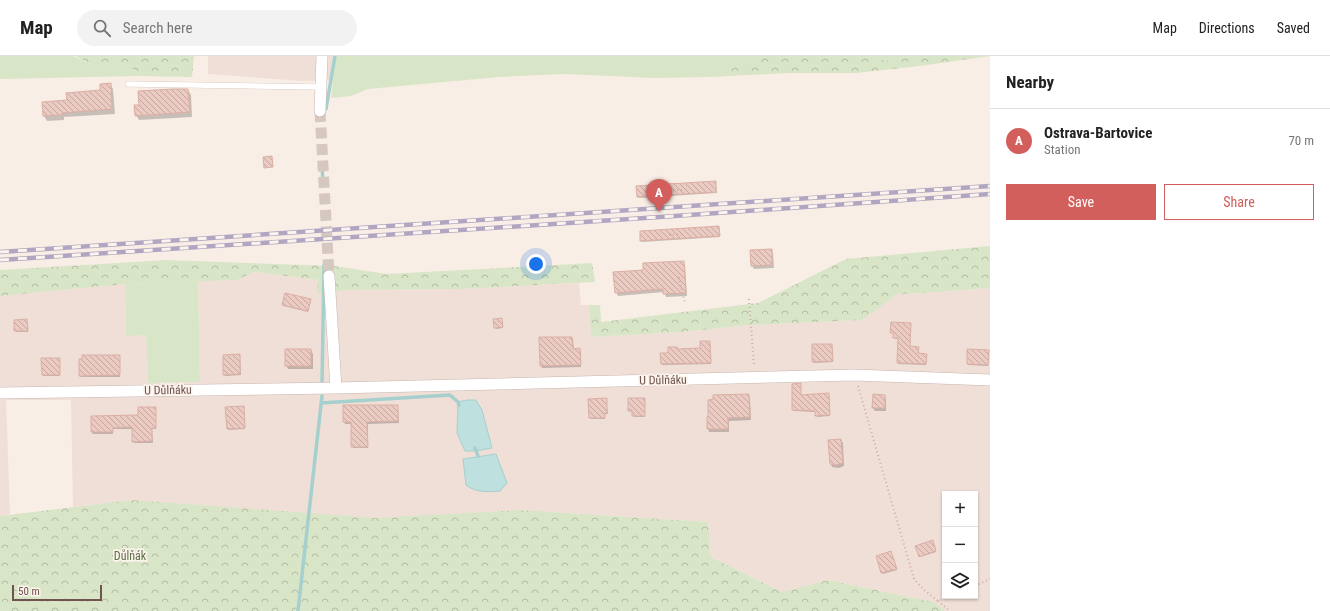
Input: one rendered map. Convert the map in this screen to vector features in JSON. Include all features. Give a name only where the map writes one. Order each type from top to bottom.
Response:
[{"type":"street","points":[[320,111],[322,56]]},
{"type":"street","points":[[329,276],[336,388]]},
{"type":"street","name":"U Důlňáku","points":[[0,393],[336,388],[854,375],[990,380]]},
{"type":"lane","points":[[128,84],[321,87]]},
{"type":"path","points":[[665,191],[683,190]]},
{"type":"path","points":[[669,235],[683,234]]},
{"type":"path","points":[[679,277],[684,304]]},
{"type":"path","points":[[749,299],[755,377]]},
{"type":"path","points":[[854,375],[914,579],[922,589],[950,611]]},
{"type":"path","points":[[978,585],[990,579]]},
{"type":"path","points":[[938,601],[943,599]]},
{"type":"shaded area","points":[[208,56],[336,56],[333,80],[303,81],[208,74]]},
{"type":"shaded area","points":[[254,272],[318,280],[318,293],[346,290],[461,289],[579,283],[581,305],[589,305],[591,337],[681,332],[750,325],[862,320],[898,294],[990,288],[990,611],[945,611],[934,602],[828,580],[782,592],[711,557],[708,522],[519,510],[377,519],[132,500],[73,507],[71,400],[6,400],[10,514],[0,516],[0,296],[125,284],[126,335],[146,335],[148,383],[200,382],[198,281],[237,280]]},
{"type":"green space","points":[[0,56],[73,56],[95,66],[130,66],[138,76],[0,79]]},
{"type":"green space","points":[[75,56],[194,56],[192,77],[138,76],[130,66],[95,66]]},
{"type":"green space","points":[[336,56],[763,56],[711,77],[654,78],[565,74],[499,77],[368,89],[351,96],[331,98]]},
{"type":"green space","points":[[763,56],[867,56],[889,61],[911,56],[990,56],[856,73],[789,73],[711,77]]},
{"type":"green space","points":[[867,56],[911,56],[889,61]]},
{"type":"green space","points":[[990,246],[990,288],[898,294],[862,320],[750,325],[681,332],[591,337],[589,305],[600,305],[601,322],[758,303],[846,259]]},
{"type":"green space","points":[[166,260],[334,266],[387,274],[592,263],[595,282],[461,289],[346,290],[317,294],[318,280],[254,272],[237,280],[125,284],[0,296],[0,270]]},
{"type":"green space","points":[[198,281],[200,382],[148,383],[146,335],[126,336],[125,284]]},
{"type":"green space","name":"Důlňák","points":[[132,500],[377,518],[519,510],[708,522],[711,557],[782,592],[828,580],[934,602],[945,611],[0,611],[0,516]]},
{"type":"water","points":[[476,400],[482,410],[492,448],[476,451],[465,451],[457,433],[458,402]]},
{"type":"water","points":[[496,454],[507,483],[500,491],[478,491],[466,485],[463,459]]},
{"type":"building","points":[[111,83],[112,109],[43,116],[42,102],[67,100],[66,93],[100,90],[100,84]]},
{"type":"building","points":[[188,89],[190,112],[135,116],[134,105],[139,105],[138,91]]},
{"type":"building","points":[[272,156],[273,167],[264,168],[263,157]]},
{"type":"building","points":[[716,181],[716,192],[637,197],[636,186]]},
{"type":"building","points":[[719,226],[720,236],[640,241],[640,231]]},
{"type":"building","points":[[772,249],[772,265],[751,266],[750,250]]},
{"type":"building","points":[[684,261],[686,293],[663,294],[663,289],[615,293],[613,272],[643,270],[643,263]]},
{"type":"building","points":[[285,293],[311,299],[308,311],[282,305]]},
{"type":"building","points":[[502,318],[503,327],[494,328],[493,319]]},
{"type":"building","points":[[27,319],[28,331],[14,331],[14,320]]},
{"type":"building","points":[[891,322],[911,323],[910,346],[919,347],[918,353],[927,354],[926,364],[897,363],[898,338],[893,338],[893,333],[890,333]]},
{"type":"building","points":[[539,337],[572,337],[573,349],[580,348],[581,365],[540,366]]},
{"type":"building","points":[[700,341],[710,341],[711,363],[661,364],[660,353],[668,353],[668,347],[677,347],[677,349],[700,348]]},
{"type":"building","points":[[812,344],[832,344],[833,361],[812,362]]},
{"type":"building","points":[[285,349],[311,349],[311,366],[285,366]]},
{"type":"building","points":[[967,349],[989,350],[988,365],[967,364]]},
{"type":"building","points":[[240,354],[240,374],[223,375],[223,355]]},
{"type":"building","points":[[82,355],[120,355],[120,375],[79,376],[79,359],[82,359]]},
{"type":"building","points":[[41,358],[60,358],[60,375],[42,375]]},
{"type":"building","points":[[801,383],[801,395],[829,393],[830,415],[815,416],[815,411],[792,410],[792,384]]},
{"type":"building","points":[[749,394],[750,417],[728,418],[728,429],[707,429],[708,400],[713,399],[713,395]]},
{"type":"building","points":[[873,394],[885,395],[885,408],[872,408]]},
{"type":"building","points":[[607,398],[607,413],[605,413],[605,418],[589,418],[588,399]]},
{"type":"building","points":[[628,398],[645,398],[645,416],[632,416],[632,410],[628,411]]},
{"type":"building","points":[[343,405],[398,405],[398,421],[367,422],[368,447],[351,447],[351,422],[343,422]]},
{"type":"building","points":[[244,406],[245,428],[227,429],[225,407]]},
{"type":"building","points":[[138,407],[156,407],[156,428],[152,428],[152,441],[132,442],[132,427],[113,428],[113,432],[91,432],[91,416],[138,415]]},
{"type":"building","points":[[841,439],[843,463],[836,465],[830,464],[828,440]]},
{"type":"building","points":[[933,540],[936,551],[919,557],[915,546]]},
{"type":"building","points":[[891,551],[897,569],[881,573],[876,556]]},
{"type":"waterway","points":[[326,109],[335,56]]},
{"type":"waterway","points":[[322,163],[323,185]]},
{"type":"waterway","points":[[322,385],[324,265]]},
{"type":"waterway","points":[[321,403],[450,395],[458,402],[459,405]]},
{"type":"waterway","points":[[298,611],[322,396]]},
{"type":"waterway","points":[[475,448],[478,456]]},
{"type":"tunnel","points":[[320,111],[329,276]]},
{"type":"railway","points":[[0,252],[990,186]]},
{"type":"railway","points":[[0,260],[990,194]]},
{"type":"place","name":"Ostrava-Bartovice","points":[[659,212]]}]
